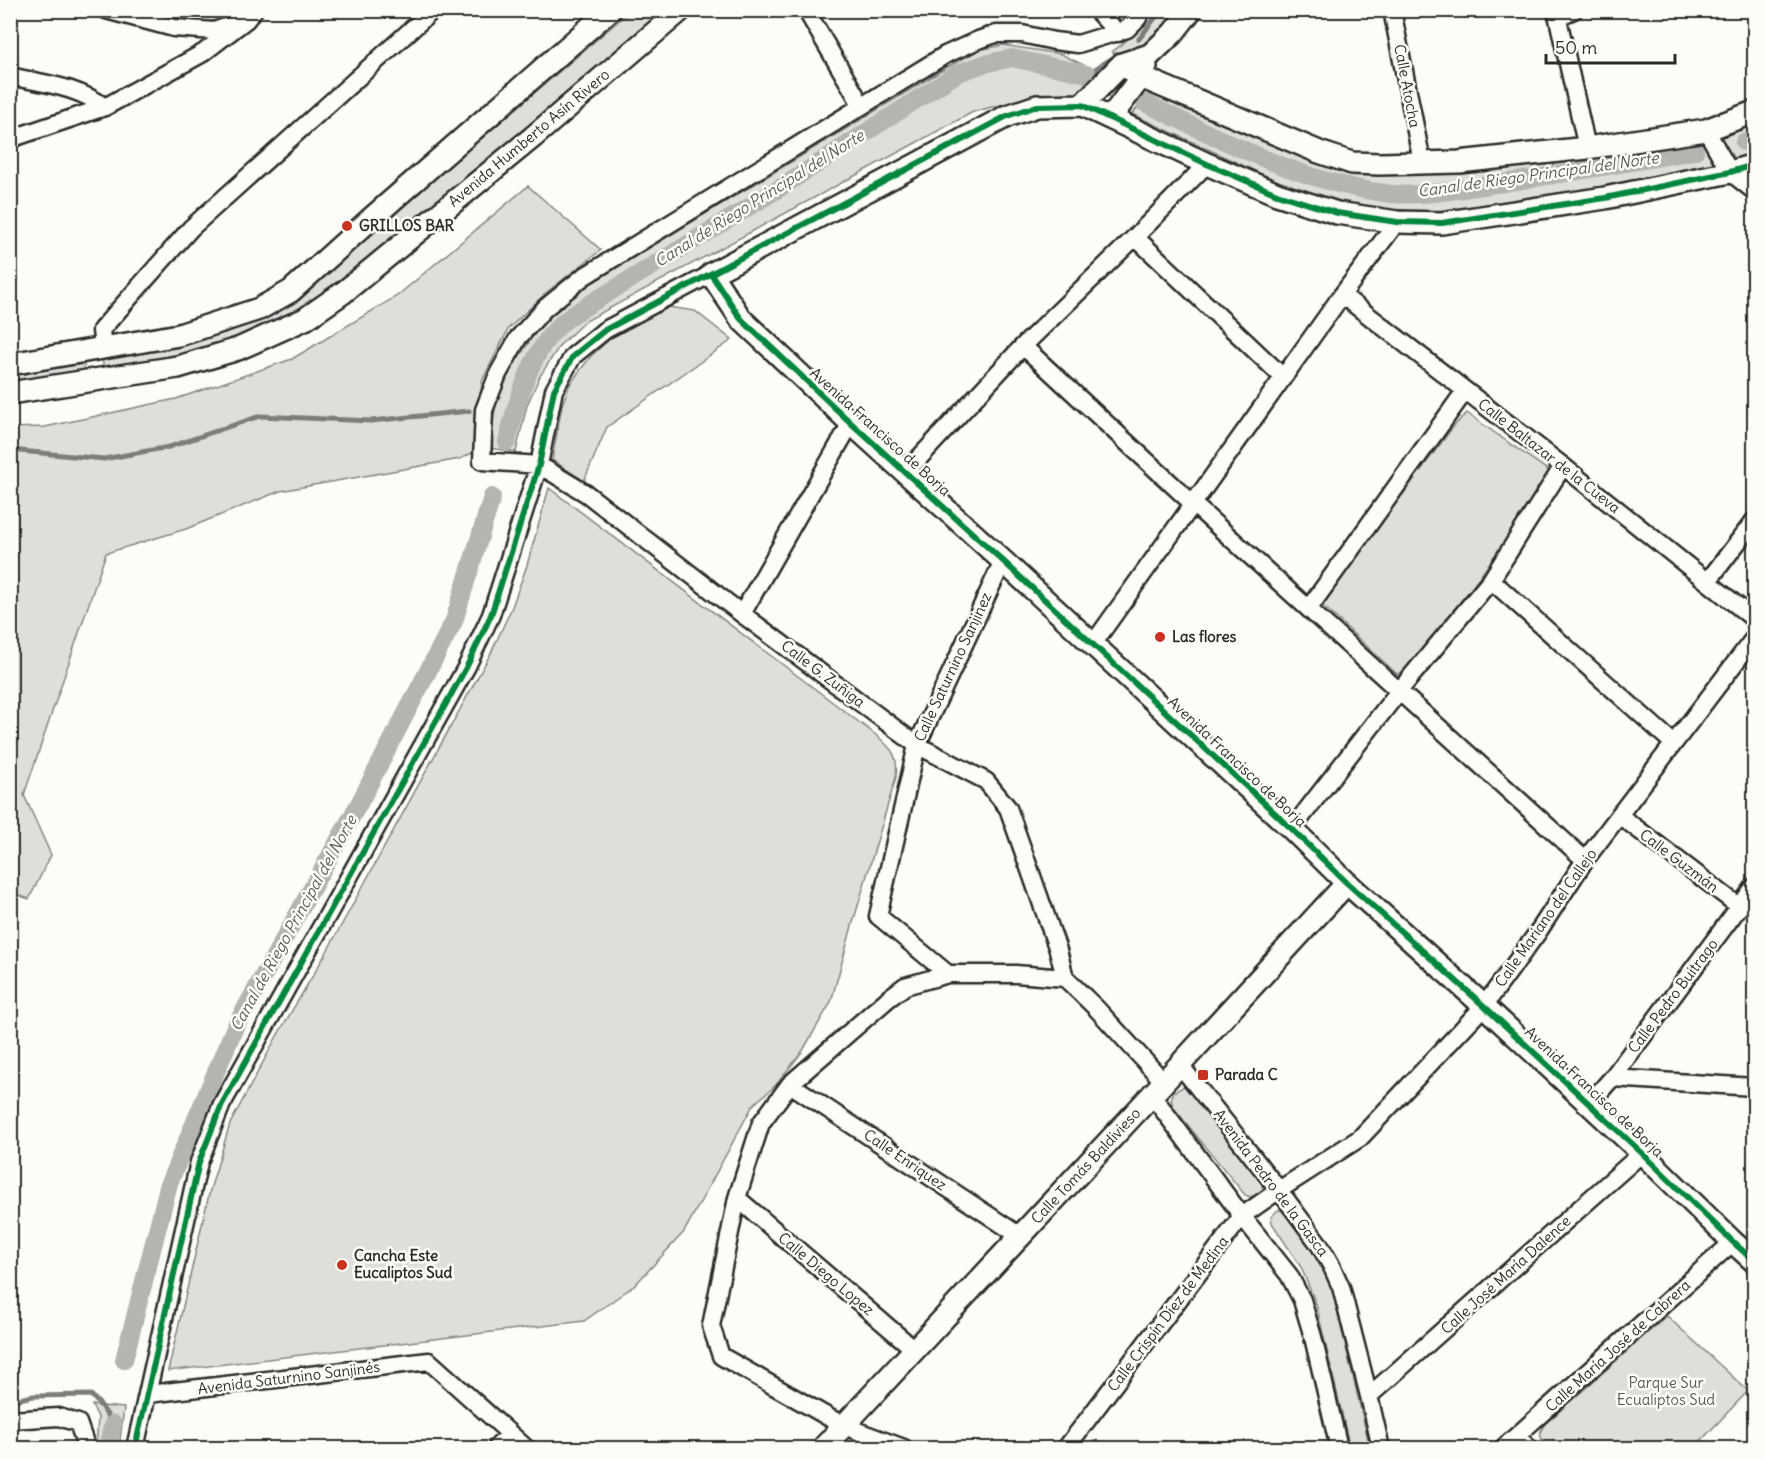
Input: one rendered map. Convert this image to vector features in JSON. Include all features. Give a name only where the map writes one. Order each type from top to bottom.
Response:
[{"type":"street","points":[[106,10],[174,28],[214,31],[250,15]]},
{"type":"street","points":[[95,380],[96,350],[101,330],[191,228],[433,10]]},
{"type":"street","points":[[10,364],[178,335],[259,309],[291,291],[610,10]]},
{"type":"street","name":"Avenida Humberto Asín Rivero","points":[[10,393],[178,367],[238,349],[305,319],[344,292],[506,159],[681,10]]},
{"type":"street","points":[[806,10],[862,105],[945,55],[978,40],[996,34],[1022,34],[1078,44],[1127,30],[1142,10]]},
{"type":"street","points":[[1096,10],[1118,33]]},
{"type":"street","points":[[1111,117],[1141,77],[1150,55],[1173,33],[1191,10]]},
{"type":"street","name":"Calle Atocha","points":[[1392,10],[1422,162]]},
{"type":"street","points":[[1574,10],[1557,14],[1587,148]]},
{"type":"street","points":[[10,139],[105,107],[203,53],[250,15]]},
{"type":"street","points":[[1082,105],[1122,64],[1150,55]]},
{"type":"street","points":[[1122,64],[1141,77],[1319,152],[1352,163],[1459,162],[1587,148],[1706,130],[1755,112]]},
{"type":"street","points":[[10,76],[75,90],[105,107]]},
{"type":"street","name":"Calle G. Zuñiga","points":[[862,105],[583,277],[545,308],[518,338],[498,374],[484,410],[482,461],[539,465],[587,494],[917,745],[986,781],[1008,808],[1058,950],[1065,978]]},
{"type":"street","points":[[135,1449],[199,1162],[222,1104],[467,666],[491,615],[539,465],[555,390],[573,356],[605,330],[1008,116],[1037,106],[1082,105],[1277,194],[1327,210],[1397,222],[1442,223],[1605,198],[1755,165]]},
{"type":"street","points":[[1706,130],[1730,172],[1755,190]]},
{"type":"street","points":[[906,472],[1023,346],[1207,164]]},
{"type":"street","points":[[1093,645],[1192,503],[1397,222]]},
{"type":"street","points":[[1134,237],[1283,377]]},
{"type":"street","name":"Avenida Francisco de Borja","points":[[711,274],[741,319],[851,423],[1292,828],[1347,883],[1484,1006],[1755,1261]]},
{"type":"street","name":"Calle Baltazar de la Cueva","points":[[1342,295],[1563,466],[1755,619]]},
{"type":"street","points":[[1023,346],[1585,860]]},
{"type":"street","points":[[1309,608],[1465,391]]},
{"type":"street","points":[[742,614],[851,423]]},
{"type":"street","points":[[1292,828],[1399,691],[1491,580],[1563,466]]},
{"type":"street","points":[[1708,581],[1755,521]]},
{"type":"street","name":"Calle Saturnino Sanjinez","points":[[948,974],[878,916],[917,745],[1003,561]]},
{"type":"street","points":[[1491,580],[1673,743]]},
{"type":"street","name":"Calle Mariano del Callejo","points":[[1279,1190],[1360,1138],[1484,1006],[1538,932],[1585,860],[1755,638]]},
{"type":"street","name":"Calle Guzmán","points":[[1619,816],[1740,907]]},
{"type":"street","name":"Calle Tomás Baldivieso","points":[[823,1449],[1347,883]]},
{"type":"street","name":"Calle Pedro Buitrago","points":[[1589,1104],[1612,1078],[1755,887]]},
{"type":"street","points":[[904,1449],[844,1426],[721,1356],[711,1326],[737,1198],[761,1123],[790,1084],[905,986],[948,974],[1016,974],[1065,978],[1096,1008],[1158,1089],[1242,1216],[1289,1275],[1302,1300],[1313,1337],[1339,1449]]},
{"type":"street","name":"Avenida Pedro de la Gasca","points":[[1180,1065],[1279,1190],[1332,1265],[1341,1287],[1381,1449]]},
{"type":"street","points":[[1612,1078],[1755,1087]]},
{"type":"street","name":"Calle Enriquez","points":[[790,1084],[1020,1236]]},
{"type":"street","name":"Calle José María Dalence","points":[[1369,1396],[1642,1153]]},
{"type":"street","name":"Calle Crispín Díez de Medina","points":[[1066,1449],[1242,1216],[1279,1190]]},
{"type":"street","name":"Calle Diego Lopez","points":[[737,1198],[915,1350]]},
{"type":"street","name":"Calle María José de Cabrera","points":[[1503,1449],[1523,1443],[1733,1242]]},
{"type":"street","name":"Avenida Saturnino Sanjinés","points":[[148,1394],[429,1361],[510,1434]]},
{"type":"street","points":[[10,1420],[59,1417],[78,1423],[85,1443],[84,1449]]},
{"type":"street","points":[[496,1449],[510,1434],[526,1449]]},
{"type":"green space","points":[[630,11],[664,11],[379,252],[319,299],[282,320],[206,348],[104,370],[102,358],[205,337],[365,238]]},
{"type":"green space","points":[[1152,11],[1183,11],[1153,43],[1125,61],[1112,52],[1136,33]]},
{"type":"green space","points":[[1003,45],[1061,54],[1104,75],[1084,95],[1034,96],[973,112],[584,322],[560,345],[540,376],[527,405],[516,452],[489,448],[496,404],[511,369],[535,333],[561,305],[583,288],[946,68],[979,50]]},
{"type":"green space","points":[[1153,89],[1338,167],[1360,174],[1407,174],[1497,168],[1702,141],[1714,164],[1656,177],[1530,199],[1420,213],[1355,207],[1292,188],[1132,114]]},
{"type":"green space","points":[[1754,120],[1754,153],[1734,160],[1719,134]]},
{"type":"green space","points":[[528,186],[601,250],[547,292],[509,328],[482,381],[476,451],[460,459],[280,491],[186,529],[106,553],[24,795],[51,855],[29,899],[10,892],[10,428],[45,427],[176,399],[292,359],[397,296]]},
{"type":"green space","points":[[668,307],[695,311],[732,340],[607,427],[584,481],[552,460],[562,405],[569,386],[591,356],[611,338]]},
{"type":"green space","points":[[84,364],[85,373],[11,384],[11,374]]},
{"type":"green space","points":[[1467,413],[1553,474],[1416,666],[1397,674],[1321,604],[1453,427]]},
{"type":"green space","points":[[549,488],[876,735],[893,753],[897,769],[896,777],[831,1002],[802,1052],[775,1086],[753,1105],[684,1232],[635,1285],[584,1321],[168,1371],[210,1190],[230,1124],[491,653],[512,607],[527,565]]},
{"type":"green space","points":[[1184,1086],[1189,1089],[1261,1181],[1263,1189],[1259,1194],[1250,1197],[1245,1195],[1173,1107],[1171,1099],[1174,1092]]},
{"type":"green space","points":[[1278,1210],[1284,1211],[1300,1233],[1319,1261],[1329,1282],[1370,1448],[1350,1448],[1316,1304],[1301,1267],[1272,1223],[1271,1217]]},
{"type":"green space","name":"Parque Sur Ecualiptos Sud","points":[[1667,1316],[1748,1391],[1694,1448],[1550,1448],[1541,1435],[1545,1424]]},
{"type":"green space","points":[[92,1405],[124,1408],[119,1448],[96,1448],[98,1417]]},
{"type":"waterway","points":[[1139,39],[1161,10]]},
{"type":"waterway","points":[[1087,74],[1114,57]]},
{"type":"waterway","name":"Canal de Riego Principal del Norte","points":[[507,442],[525,381],[540,351],[561,324],[585,307],[780,188],[958,73],[1012,58],[1087,74]]},
{"type":"waterway","name":"Canal de Riego Principal del Norte","points":[[1145,103],[1235,146],[1296,171],[1359,189],[1392,194],[1458,190],[1695,151]]},
{"type":"waterway","name":"Canal de Riego Principal del Norte","points":[[1744,142],[1754,139]]},
{"type":"waterway","points":[[10,450],[104,459],[169,447],[260,416],[371,421],[469,411]]},
{"type":"waterway","name":"Canal de Riego Principal del Norte","points":[[124,1360],[169,1183],[235,1027],[362,798],[454,621],[492,497]]},
{"type":"waterway","points":[[10,1401],[33,1396],[91,1395],[113,1424]]},
{"type":"waterway","name":"Canal de Riego Principal del Norte","points":[[107,1448],[113,1424]]},
{"type":"cycle path","points":[[135,1448],[199,1162],[222,1104],[467,666],[491,615],[539,465],[554,390],[573,356],[605,330],[1007,116],[1037,106],[1082,105],[1277,194],[1337,213],[1397,222],[1442,223],[1605,198],[1754,165]]},
{"type":"cycle path","points":[[711,274],[741,319],[1292,829],[1347,883],[1484,1006],[1754,1261]]},
{"type":"place","name":"GRILLOS BAR","points":[[347,226]]},
{"type":"place","name":"Las flores","points":[[1160,637]]},
{"type":"place","name":"Parada C","points":[[1203,1075]]},
{"type":"place","name":"Cancha Este Eucaliptos Sud","points":[[342,1265]]}]
